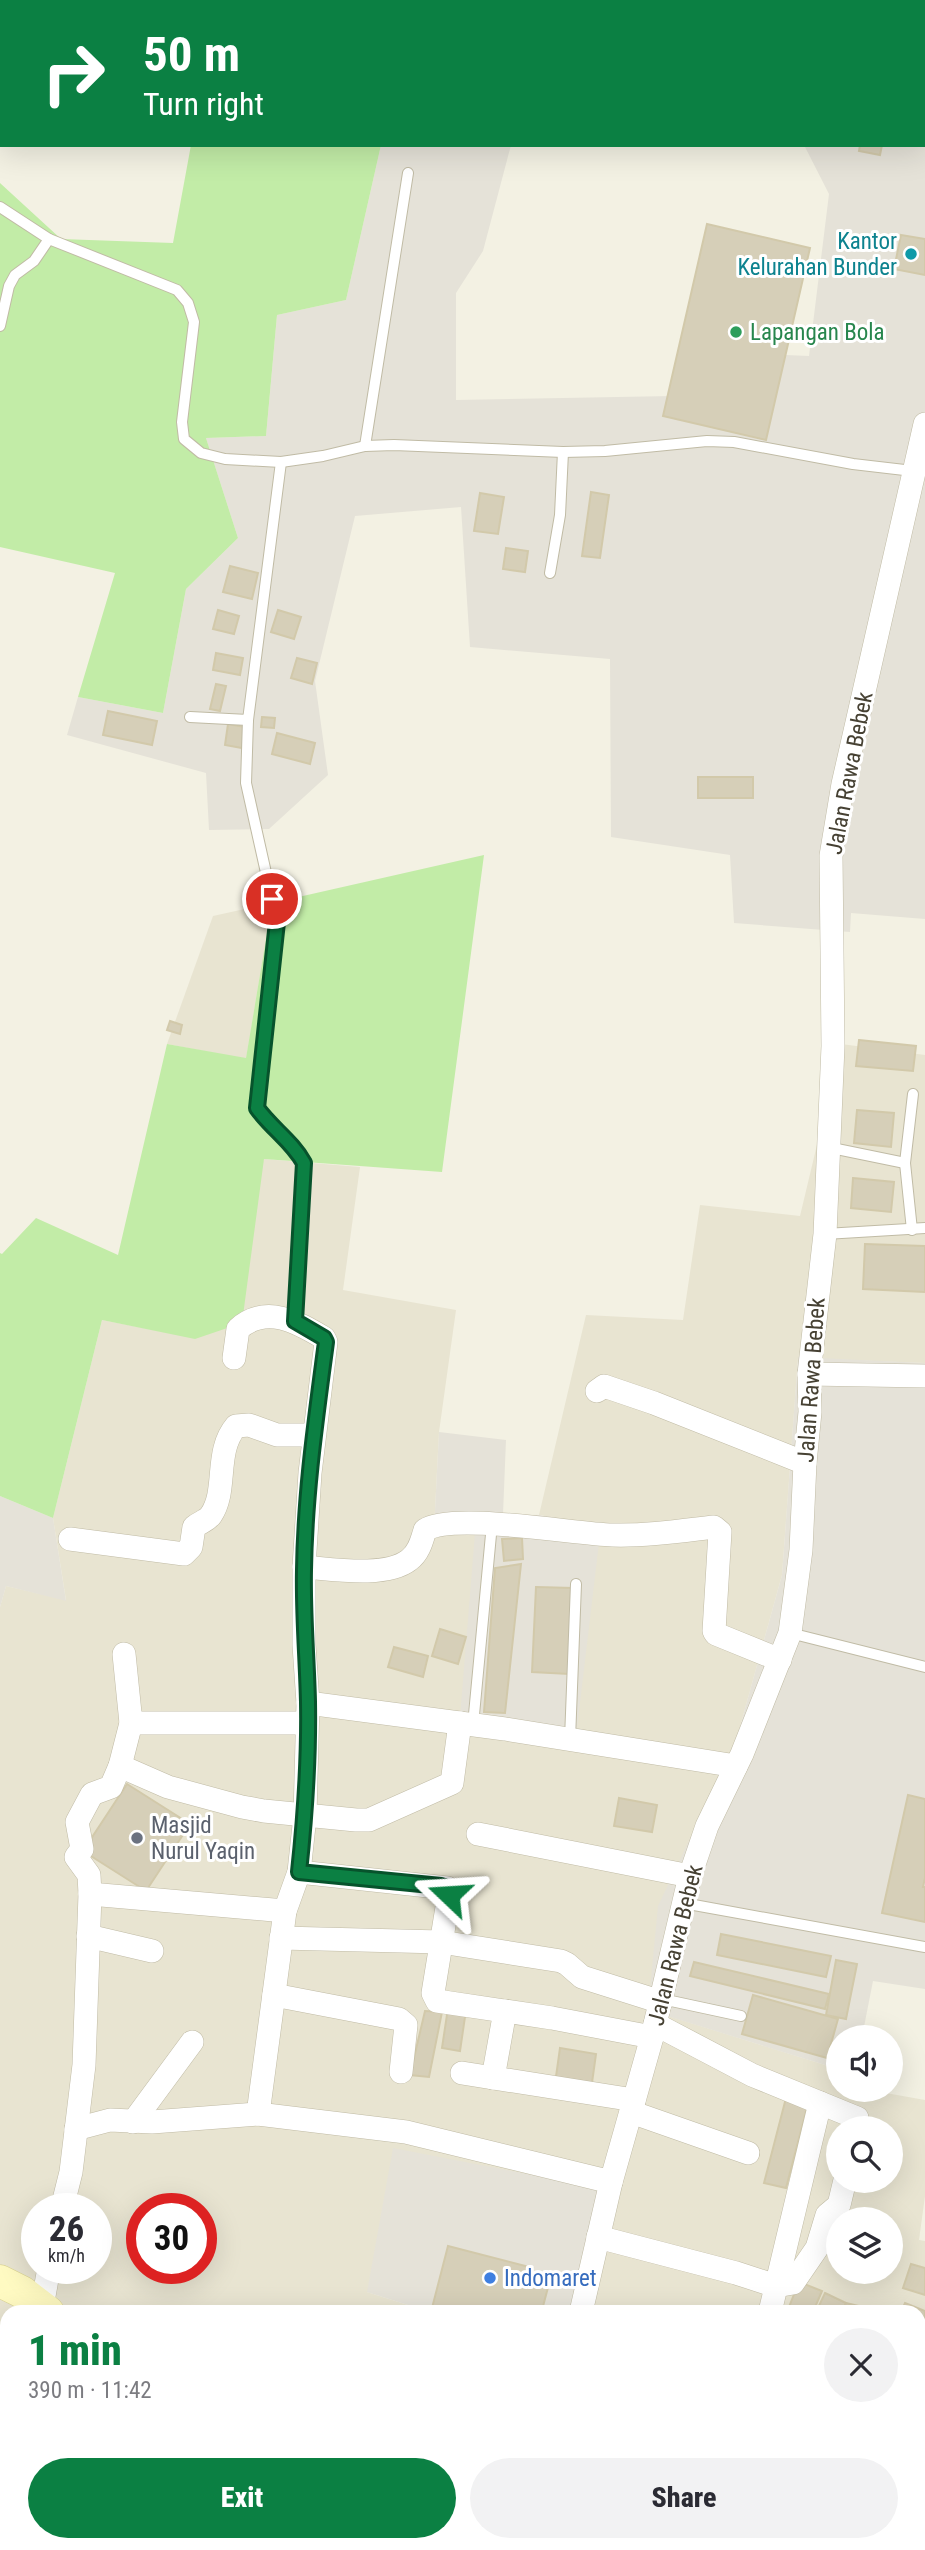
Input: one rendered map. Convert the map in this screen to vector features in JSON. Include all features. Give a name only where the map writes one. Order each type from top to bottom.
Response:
[{"type":"street","name":"Jalan Rawa Bebek","points":[[583,2305],[611,2182],[658,2016],[690,1876],[707,1826],[736,1766],[790,1633],[801,1550],[804,1463],[810,1412],[809,1374],[824,1234],[833,1046],[831,856],[843,784],[925,424]]},
{"type":"street","points":[[234,1358],[238,1329],[247,1321],[264,1315],[295,1321],[324,1338],[326,1342],[314,1435],[304,1567],[304,1645],[308,1713],[305,1816],[299,1872],[285,1911],[258,2114]]},
{"type":"street","points":[[809,1374],[925,1376]]},
{"type":"street","points":[[597,1391],[604,1386],[654,1403],[804,1463]]},
{"type":"street","points":[[70,1539],[184,1554],[191,1547],[194,1527],[213,1513],[221,1461],[236,1426],[249,1425],[263,1432],[277,1434],[314,1435]]},
{"type":"street","points":[[304,1567],[366,1571],[391,1567],[408,1561],[417,1552],[425,1530],[430,1527],[492,1524],[608,1535],[718,1529],[720,1532],[713,1631],[780,1660]]},
{"type":"street","points":[[66,2193],[71,2172],[84,2065],[90,1894],[89,1875],[76,1857],[82,1849],[77,1826],[78,1817],[92,1794],[111,1787],[120,1766],[131,1723],[124,1654]]},
{"type":"street","points":[[131,1723],[308,1713],[466,1724],[736,1766]]},
{"type":"street","points":[[120,1766],[168,1787],[264,1811],[369,1819],[452,1783],[466,1724]]},
{"type":"street","points":[[478,1834],[690,1876]]},
{"type":"street","points":[[299,1872],[447,1888],[449,1895],[433,1993],[437,2001],[505,2011],[658,2016]]},
{"type":"street","points":[[90,1894],[285,1911]]},
{"type":"street","points":[[88,1936],[152,1951]]},
{"type":"street","points":[[281,1938],[441,1942],[561,1961],[582,1977],[658,2016],[752,2075],[852,2116]]},
{"type":"street","points":[[274,1995],[399,2019],[407,2025],[401,2071]]},
{"type":"street","points":[[493,2078],[505,2011]]},
{"type":"street","points":[[132,2122],[192,2042]]},
{"type":"street","points":[[463,2073],[633,2106],[748,2153]]},
{"type":"street","points":[[772,2305],[820,2103]]},
{"type":"street","points":[[76,2129],[110,2120],[152,2122],[258,2114],[406,2132],[611,2182]]},
{"type":"street","points":[[598,2237],[776,2286],[791,2285],[811,2258],[821,2238],[827,2215],[839,2204],[842,2193]]},
{"type":"street","points":[[0,2281],[40,2305]]},
{"type":"street","points":[[45,2305],[47,2284]]},
{"type":"lane","points":[[365,446],[408,173]]},
{"type":"lane","points":[[0,207],[49,239],[177,290],[188,303],[194,322],[182,422],[184,439],[201,453],[225,460],[281,462],[323,457],[365,446],[394,444],[563,452],[605,451],[707,440],[734,442],[853,464],[914,471]]},
{"type":"lane","points":[[0,326],[9,286],[15,275],[34,261],[49,239]]},
{"type":"lane","points":[[550,573],[560,515],[563,452]]},
{"type":"lane","points":[[281,462],[248,720],[246,783],[277,922],[257,1108],[298,1151],[304,1163],[295,1321]]},
{"type":"lane","points":[[190,717],[248,720]]},
{"type":"lane","points":[[912,1230],[905,1163],[913,1094]]},
{"type":"lane","points":[[827,1147],[905,1163]]},
{"type":"lane","points":[[824,1234],[925,1228]]},
{"type":"lane","points":[[466,1724],[492,1524]]},
{"type":"lane","points":[[570,1739],[576,1584]]},
{"type":"lane","points":[[790,1633],[925,1667]]},
{"type":"lane","points":[[683,1903],[925,1947]]},
{"type":"lane","points":[[658,2016],[741,2016]]},
{"type":"shaded area","points":[[381,147],[510,147],[483,251],[456,293],[456,400],[672,396],[692,351],[809,356],[829,194],[805,147],[925,147],[925,919],[851,913],[850,932],[734,923],[730,855],[611,837],[610,659],[470,647],[461,507],[355,516],[315,681],[328,775],[269,829],[209,830],[206,773],[67,735],[78,697],[163,713],[186,589],[238,538],[206,438],[266,436],[277,315],[346,300]]},
{"type":"shaded area","points":[[272,903],[246,1059],[167,1044],[213,916]]},
{"type":"shaded area","points":[[841,1044],[925,1055],[925,1363],[798,1358],[782,1575],[736,1741],[649,2010],[826,2065],[826,2102],[903,2102],[903,2096],[925,2100],[925,2196],[919,2240],[925,2241],[925,2305],[512,2305],[367,2292],[408,2305],[0,2305],[0,1607],[6,1586],[66,1600],[53,1518],[102,1320],[195,1338],[264,1159],[360,1167],[343,1290],[456,1310],[439,1432],[434,1530],[601,1526],[539,1515],[586,1315],[683,1320],[700,1205],[800,1216]]},
{"type":"shaded area","points":[[798,1357],[925,1363],[925,1989],[873,1981],[864,2025],[826,2025],[826,2065],[648,2010],[658,1906],[736,1741],[782,1575]]},
{"type":"shaded area","points":[[439,1432],[506,1440],[503,1514],[539,1515],[601,1526],[577,1728],[460,1717],[475,1533],[434,1530]]},
{"type":"shaded area","points":[[0,1496],[53,1518],[66,1601],[6,1586],[0,1607]]},
{"type":"shaded area","points":[[393,2148],[620,2192],[592,2305],[408,2305],[367,2292]]},
{"type":"green space","points":[[191,147],[381,147],[346,300],[277,315],[266,436],[206,438],[238,538],[186,589],[163,713],[78,697],[115,573],[0,547],[0,183],[61,239],[173,243]]},
{"type":"green space","points":[[484,855],[442,1172],[264,1159],[242,1323],[195,1339],[102,1320],[53,1518],[0,1496],[0,1253],[2,1254],[36,1218],[118,1255],[167,1044],[246,1058],[272,903]]},
{"type":"building","points":[[860,147],[882,147],[880,155],[859,151]]},
{"type":"building","name":"Lapangan Bola","points":[[707,224],[810,248],[766,440],[663,416]]},
{"type":"building","name":"Kantor Kelurahan Bunder","points":[[901,235],[925,239],[925,275],[894,269]]},
{"type":"building","points":[[591,492],[609,495],[600,558],[582,556]]},
{"type":"building","points":[[480,493],[504,497],[498,534],[474,531]]},
{"type":"building","points":[[506,548],[528,551],[525,572],[503,569]]},
{"type":"building","points":[[230,566],[258,573],[252,599],[223,592]]},
{"type":"building","points":[[218,610],[239,616],[234,634],[213,629]]},
{"type":"building","points":[[278,610],[301,617],[294,639],[271,632]]},
{"type":"building","points":[[216,653],[243,658],[240,675],[213,670]]},
{"type":"building","points":[[297,658],[317,663],[312,684],[291,678]]},
{"type":"building","points":[[216,684],[226,686],[220,711],[210,709]]},
{"type":"building","points":[[108,711],[157,721],[152,745],[103,735]]},
{"type":"building","points":[[262,717],[275,718],[274,728],[261,727]]},
{"type":"building","points":[[228,724],[245,727],[242,748],[225,745]]},
{"type":"building","points":[[277,733],[315,743],[310,764],[272,754]]},
{"type":"building","points":[[698,777],[753,777],[753,798],[698,798]]},
{"type":"building","points":[[170,1021],[182,1025],[180,1034],[167,1030]]},
{"type":"building","points":[[859,1040],[916,1046],[913,1071],[856,1066]]},
{"type":"building","points":[[857,1110],[894,1113],[891,1147],[854,1143]]},
{"type":"building","points":[[853,1178],[894,1182],[891,1212],[851,1208]]},
{"type":"building","points":[[865,1244],[925,1246],[925,1292],[863,1289]]},
{"type":"building","points":[[522,1538],[523,1559],[504,1561],[502,1539]]},
{"type":"building","points":[[521,1564],[505,1713],[484,1712],[495,1568]]},
{"type":"building","points":[[536,1587],[573,1588],[569,1674],[532,1672]]},
{"type":"building","points":[[440,1629],[466,1637],[458,1664],[432,1656]]},
{"type":"building","points":[[394,1647],[428,1656],[423,1677],[388,1667]]},
{"type":"building","name":"Masjid Nurul Yaqin","points":[[127,1784],[190,1824],[146,1891],[83,1851]]},
{"type":"building","points":[[908,1795],[925,1799],[925,1922],[882,1913]]},
{"type":"building","points":[[619,1798],[657,1805],[652,1832],[614,1826]]},
{"type":"building","points":[[721,1934],[831,1956],[826,1977],[717,1955]]},
{"type":"building","points":[[836,1960],[857,1964],[846,2019],[826,2015]]},
{"type":"building","points":[[694,1962],[829,1994],[825,2009],[690,1976]]},
{"type":"building","points":[[753,1995],[838,2019],[836,2025],[826,2025],[826,2058],[742,2034]]},
{"type":"building","points":[[448,2008],[466,2010],[460,2051],[442,2048]]},
{"type":"building","points":[[425,2011],[442,2012],[429,2077],[410,2075]]},
{"type":"building","points":[[560,2048],[596,2054],[591,2090],[555,2084]]},
{"type":"building","points":[[786,2098],[808,2104],[786,2188],[764,2183]]},
{"type":"building","name":"Indomaret","points":[[448,2246],[533,2268],[531,2275],[550,2280],[543,2305],[433,2305]]},
{"type":"building","points":[[911,2264],[925,2268],[925,2295],[903,2288]]},
{"type":"building","points":[[799,2282],[822,2291],[816,2305],[790,2305]]},
{"type":"building","points":[[825,2293],[846,2303],[845,2305],[819,2305]]},
{"type":"place","name":"Kantor Kelurahan Bunder","points":[[911,254]]},
{"type":"place","name":"Lapangan Bola","points":[[736,332]]},
{"type":"place","name":"Masjid Nurul Yaqin","points":[[137,1838]]},
{"type":"place","name":"Indomaret","points":[[490,2278]]},
{"type":"route","points":[[272,899],[277,922],[257,1108],[298,1151],[304,1163],[295,1321],[324,1338],[326,1342],[310,1473],[304,1567],[304,1645],[308,1703],[305,1816],[299,1872],[441,1886],[447,1888],[449,1895]]}]
